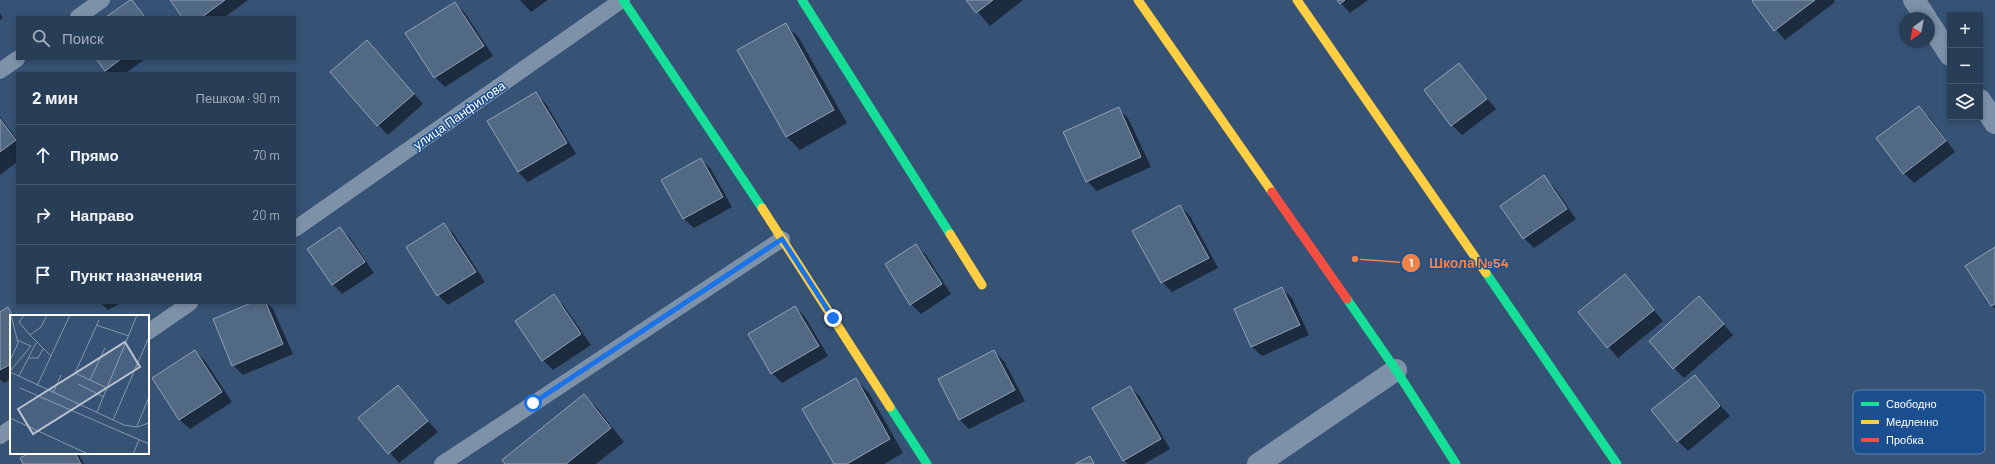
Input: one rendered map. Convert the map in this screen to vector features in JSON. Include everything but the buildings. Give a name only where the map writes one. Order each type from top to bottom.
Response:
[{"type":"street","points":[[622,0],[782,239],[927,464]]},
{"type":"street","points":[[802,0],[982,285]]},
{"type":"street","points":[[1138,0],[1396,370],[1456,464]]},
{"type":"street","points":[[1297,0],[1617,464]]},
{"type":"street","points":[[1914,0],[1922,12]]},
{"type":"street","points":[[1935,32],[1947,50]]},
{"type":"street","points":[[1983,105],[1995,123]]},
{"type":"street","points":[[1258,464],[1396,370]]},
{"type":"lane","points":[[79,16],[102,0]]},
{"type":"lane","name":"улица Панфилова","points":[[296,228],[622,0]]},
{"type":"lane","points":[[0,71],[16,60]]},
{"type":"lane","points":[[442,464],[782,239]]},
{"type":"lane","points":[[149,331],[189,304]]},
{"type":"lane","points":[[0,436],[10,429]]},
{"type":"traffic: fast","points":[[623,0],[762,208]]},
{"type":"traffic: fast","points":[[802,0],[950,234]]},
{"type":"traffic: fast","points":[[1486,273],[1617,464]]},
{"type":"traffic: fast","points":[[1347,299],[1396,370],[1456,464]]},
{"type":"traffic: fast","points":[[890,407],[927,464]]},
{"type":"traffic: slow","points":[[1138,0],[1272,192]]},
{"type":"traffic: slow","points":[[1297,0],[1486,273]]},
{"type":"traffic: slow","points":[[762,208],[890,407]]},
{"type":"traffic: slow","points":[[950,234],[982,285]]},
{"type":"traffic: jam","points":[[1272,192],[1347,299]]},
{"type":"place","name":"Школа №54","points":[[1355,259]]},
{"type":"route","points":[[533,403],[782,239],[833,318]]}]
